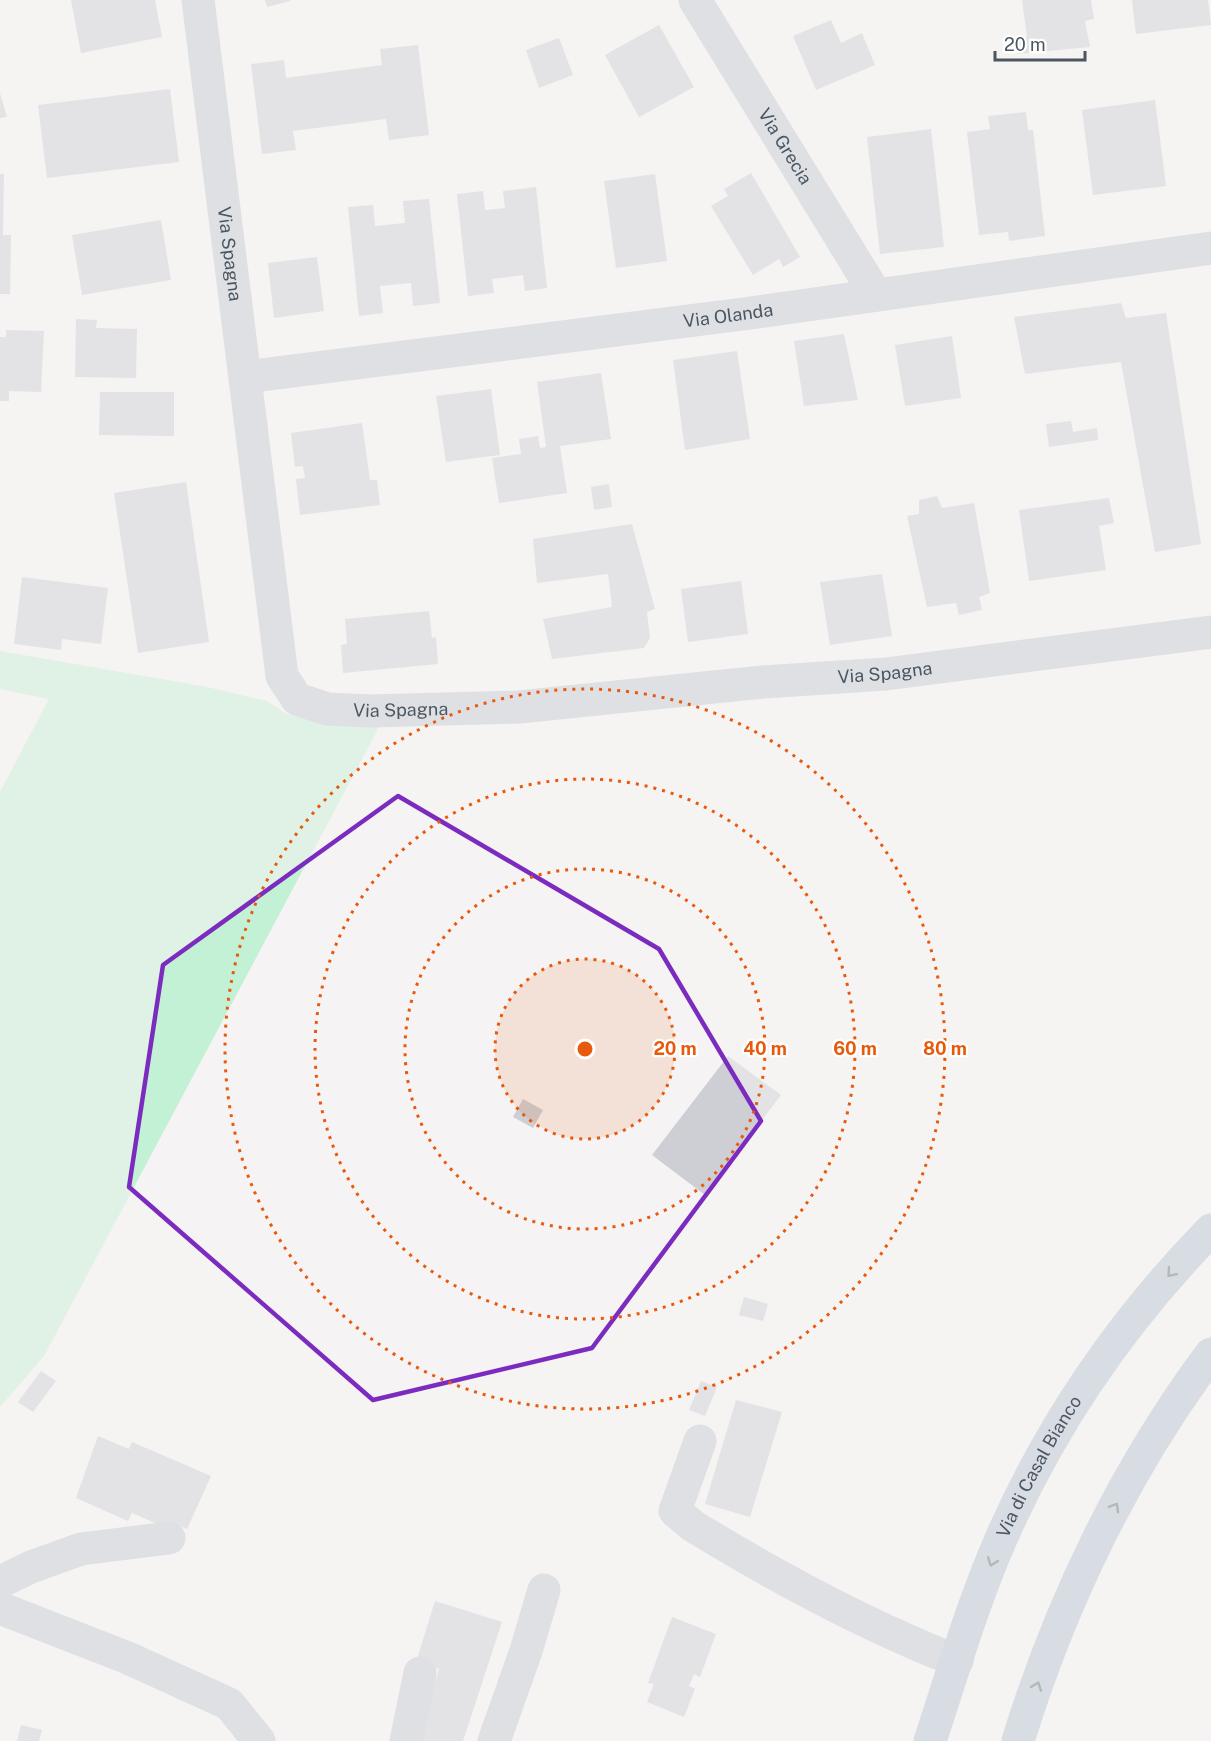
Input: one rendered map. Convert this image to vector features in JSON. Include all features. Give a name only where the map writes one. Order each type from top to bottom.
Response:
[{"type":"main road","name":"Via di Casal Bianco","points":[[930,1741],[1004,1532],[1060,1427],[1117,1340],[1155,1292],[1211,1230]]},
{"type":"main road","points":[[1018,1741],[1053,1644],[1096,1543],[1154,1440],[1211,1354]]},
{"type":"street","name":"Via Spagna","points":[[198,0],[282,676],[297,699],[327,709],[370,711],[519,707],[763,682],[886,674],[1211,632]]},
{"type":"street","name":"Via Grecia","points":[[695,0],[876,295]]},
{"type":"street","name":"Via Olanda","points":[[246,377],[876,295],[1211,248]]},
{"type":"street","points":[[700,1441],[675,1510],[693,1526],[829,1603],[910,1643],[957,1661]]},
{"type":"street","points":[[0,1582],[31,1566],[81,1549],[169,1538]]},
{"type":"street","points":[[494,1741],[526,1651],[544,1590]]},
{"type":"street","points":[[0,1608],[128,1658],[230,1704],[259,1741]]},
{"type":"street","points":[[406,1741],[420,1672]]},
{"type":"highlighted area","points":[[398,796],[659,949],[761,1121],[592,1348],[373,1400],[129,1187],[163,965]]},
{"type":"green space","points":[[0,651],[207,687],[267,701],[286,714],[379,727],[44,1356],[0,1407],[0,792],[49,699],[0,689]]},
{"type":"building","points":[[71,0],[155,0],[162,37],[81,53]]},
{"type":"building","points":[[265,0],[290,0],[290,1],[267,7]]},
{"type":"building","points":[[1022,0],[1091,0],[1094,19],[1085,21],[1090,47],[1017,54],[1016,39],[1027,37]]},
{"type":"building","points":[[1132,0],[1208,0],[1211,25],[1136,34]]},
{"type":"building","points":[[831,20],[841,43],[862,33],[875,65],[816,90],[793,36]]},
{"type":"building","points":[[659,25],[694,87],[639,117],[605,55]]},
{"type":"building","points":[[559,38],[573,75],[539,88],[526,50]]},
{"type":"building","points":[[418,45],[429,135],[389,140],[386,119],[293,131],[296,150],[262,154],[251,64],[284,60],[286,78],[382,65],[380,49]]},
{"type":"building","points":[[170,89],[179,162],[47,178],[38,105]]},
{"type":"building","points":[[0,93],[7,117],[0,118]]},
{"type":"building","points":[[1155,100],[1166,186],[1093,195],[1082,110]]},
{"type":"building","points":[[1026,112],[1028,130],[1033,130],[1045,236],[1009,241],[1008,232],[979,235],[967,132],[990,129],[988,116]]},
{"type":"building","points":[[931,129],[944,247],[880,254],[867,137]]},
{"type":"building","points":[[751,173],[800,257],[783,267],[779,259],[753,275],[711,206],[728,196],[724,189]]},
{"type":"building","points":[[0,174],[4,174],[3,235],[11,235],[10,294],[0,294]]},
{"type":"building","points":[[655,174],[667,261],[616,268],[604,181]]},
{"type":"building","points":[[536,187],[547,288],[525,291],[523,275],[492,279],[494,293],[468,296],[457,194],[483,191],[485,210],[505,208],[503,191]]},
{"type":"building","points":[[429,199],[440,303],[413,306],[411,283],[380,286],[383,313],[359,316],[348,207],[373,205],[375,226],[405,223],[403,201]]},
{"type":"building","points":[[161,220],[171,280],[82,295],[72,235]]},
{"type":"building","points":[[317,257],[324,311],[274,318],[268,263]]},
{"type":"building","points":[[1121,303],[1126,318],[1166,313],[1201,544],[1155,552],[1121,362],[1025,374],[1014,317]]},
{"type":"building","points":[[76,319],[97,320],[96,328],[137,329],[136,378],[75,377]]},
{"type":"building","points":[[6,330],[44,331],[41,392],[9,391],[9,401],[0,401],[0,337],[6,337]]},
{"type":"building","points":[[844,334],[858,400],[804,406],[794,341]]},
{"type":"building","points":[[952,336],[961,398],[905,406],[895,345]]},
{"type":"building","points":[[737,351],[750,439],[685,450],[673,360]]},
{"type":"building","points":[[601,373],[611,439],[560,446],[567,493],[499,503],[492,458],[521,454],[519,439],[538,436],[540,448],[546,447],[537,382]]},
{"type":"building","points":[[491,389],[500,455],[446,462],[436,396]]},
{"type":"building","points":[[100,392],[174,392],[174,436],[99,435]]},
{"type":"building","points":[[1071,421],[1073,432],[1097,428],[1098,440],[1049,447],[1046,424]]},
{"type":"building","points":[[362,423],[370,480],[377,480],[380,505],[300,515],[296,479],[305,478],[303,466],[295,467],[291,433]]},
{"type":"building","points":[[186,482],[209,642],[138,653],[114,493]]},
{"type":"building","points":[[609,484],[612,507],[594,510],[591,487]]},
{"type":"building","points":[[937,496],[942,508],[974,503],[990,593],[979,597],[982,610],[959,615],[956,603],[927,607],[907,516],[919,514],[919,500]]},
{"type":"building","points":[[1109,498],[1114,523],[1099,526],[1106,570],[1029,581],[1019,510]]},
{"type":"building","points":[[632,524],[655,609],[647,612],[650,638],[644,648],[552,659],[543,619],[612,607],[608,574],[537,583],[533,539]]},
{"type":"building","points":[[882,574],[892,636],[830,645],[820,582]]},
{"type":"building","points":[[22,577],[108,588],[101,644],[62,639],[61,650],[14,644]]},
{"type":"building","points":[[741,581],[748,634],[688,642],[681,589]]},
{"type":"building","points":[[429,611],[432,638],[436,637],[438,664],[343,673],[341,645],[347,644],[345,619]]},
{"type":"building","points":[[728,1056],[781,1095],[705,1195],[652,1155]]},
{"type":"building","points":[[523,1099],[543,1110],[533,1128],[513,1117]]},
{"type":"building","points":[[744,1297],[768,1304],[763,1321],[739,1315]]},
{"type":"building","points":[[41,1371],[56,1381],[33,1412],[18,1402]]},
{"type":"building","points":[[701,1381],[717,1387],[705,1416],[689,1410]]},
{"type":"building","points":[[736,1400],[782,1412],[750,1517],[705,1504]]},
{"type":"building","points":[[98,1436],[129,1449],[132,1442],[211,1476],[187,1529],[172,1523],[169,1529],[132,1513],[128,1521],[76,1498]]},
{"type":"building","points":[[435,1601],[502,1622],[463,1741],[418,1741],[439,1669],[416,1662]]},
{"type":"building","points":[[672,1617],[716,1634],[700,1677],[694,1674],[689,1686],[695,1689],[684,1717],[647,1702],[654,1684],[648,1683]]},
{"type":"building","points":[[21,1725],[42,1730],[39,1741],[17,1741]]}]
